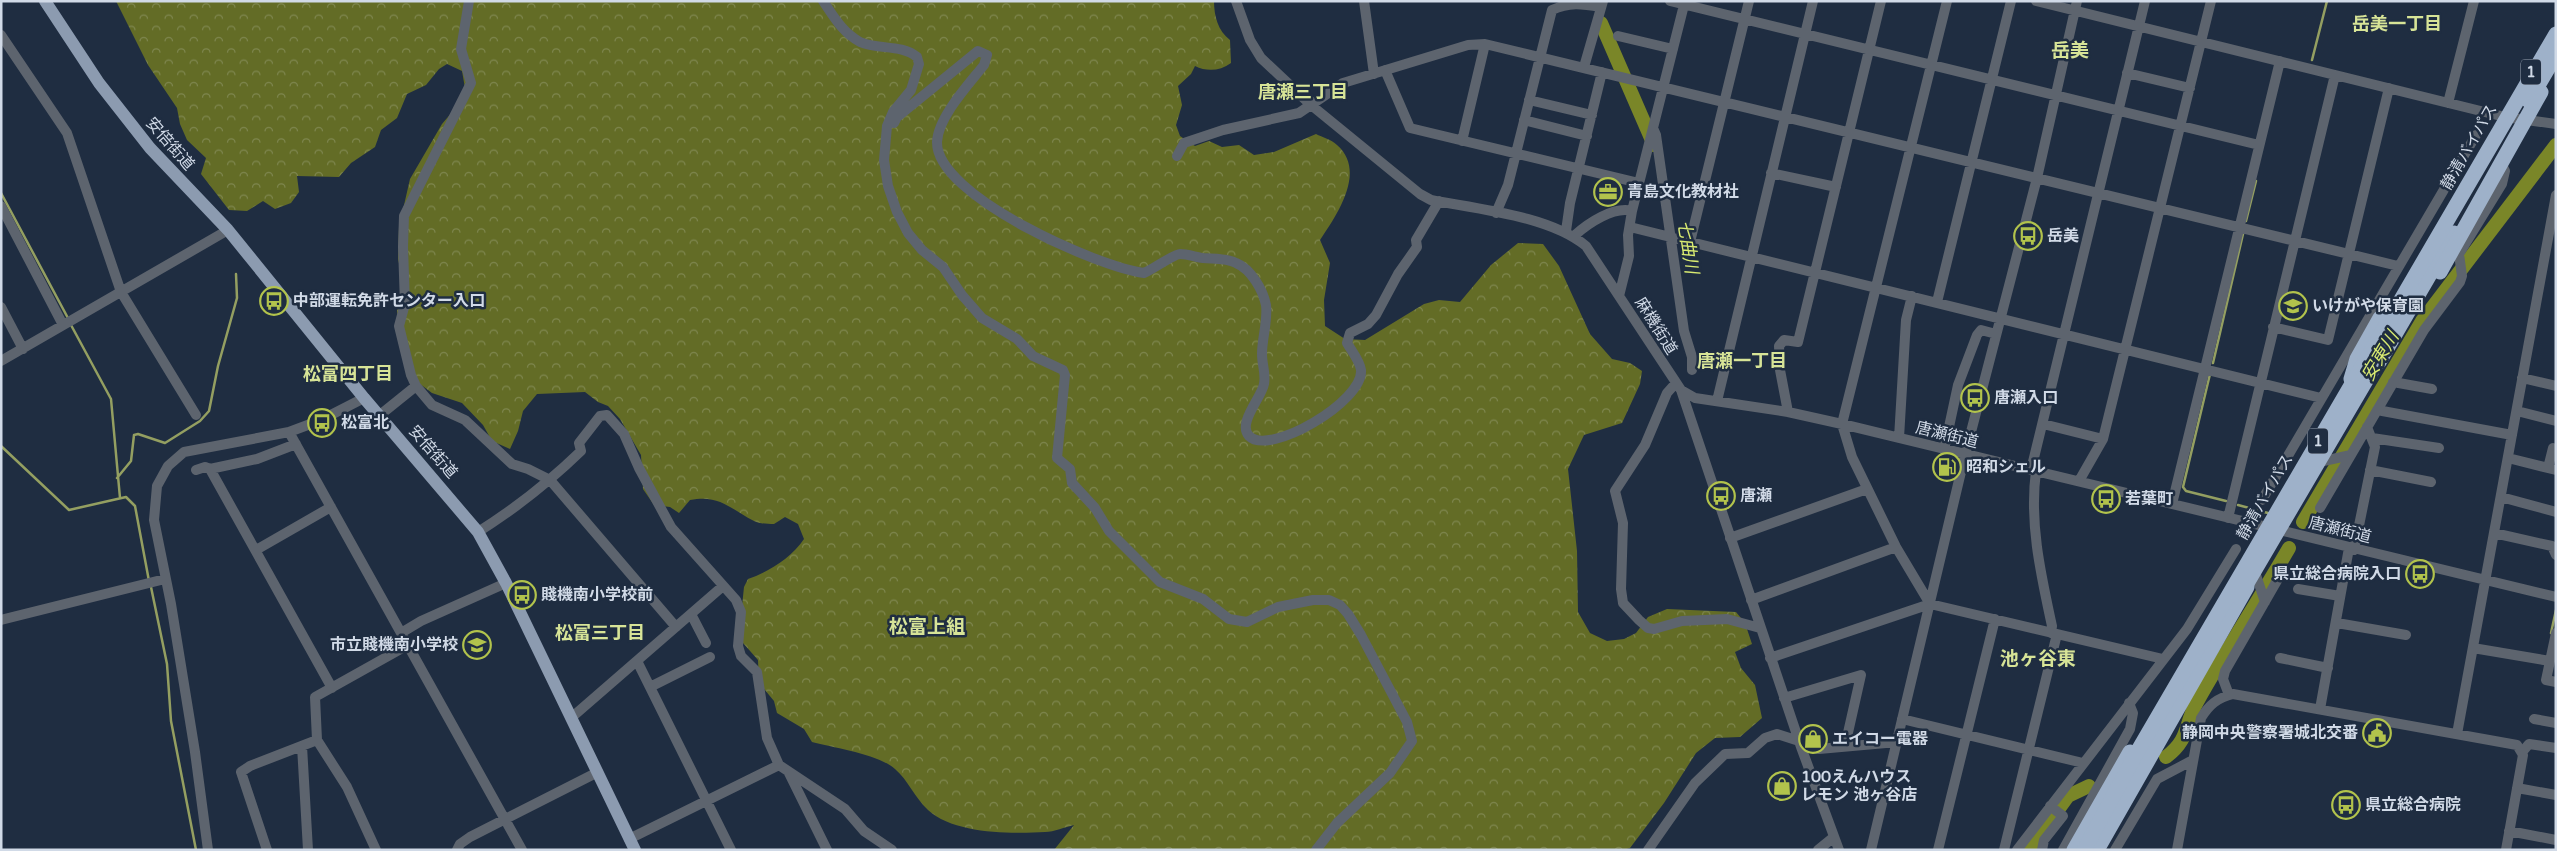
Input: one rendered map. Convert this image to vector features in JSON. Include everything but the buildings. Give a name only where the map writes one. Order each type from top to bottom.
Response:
[{"type":"highway","name":"1","points":[[2353,392],[2357,359],[2474,155],[2556,22]]},
{"type":"highway","name":"1","points":[[2083,850],[2215,616],[2319,462],[2353,392],[2472,174],[2556,26]]},
{"type":"highway","name":"静清バイパス","points":[[2083,850],[2141,745],[2556,34]]},
{"type":"highway","name":"静清バイパス","points":[[2096,850],[2173,710],[2556,54]]},
{"type":"highway","name":"1","points":[[2353,392],[2380,372],[2528,119],[2556,63]]},
{"type":"highway","name":"1","points":[[2096,850],[2202,664],[2257,579],[2290,482],[2353,392],[2556,63]]},
{"type":"highway","name":"1","points":[[2106,850],[2139,787],[2186,708],[2202,664]]},
{"type":"highway","name":"1","points":[[2074,850],[2124,760],[2153,723]]},
{"type":"main road","name":"安倍街道","points":[[45,1],[99,83],[126,119],[150,148],[228,230],[364,398],[478,532],[506,583],[632,844]]},
{"type":"street","points":[[469,1],[461,49],[471,83],[404,216],[405,304],[399,326],[411,375],[416,386],[432,405],[465,420],[512,464],[528,469],[550,480],[676,627]]},
{"type":"street","points":[[823,1],[841,28],[861,42],[904,51],[917,57],[920,64],[911,90],[893,112],[887,126],[884,160],[891,199],[908,233],[922,250],[942,266],[982,318],[1017,339],[1033,356],[1063,370],[1066,375],[1057,458],[1070,469],[1072,483],[1094,508],[1109,532],[1160,582],[1203,599],[1229,619],[1247,622],[1278,607],[1313,600],[1334,603],[1348,614],[1407,722],[1412,741],[1390,773],[1337,823],[1316,850]]},
{"type":"street","points":[[1236,1],[1250,40],[1261,58],[1311,105],[1398,179],[1420,194],[1439,201],[1496,213],[1570,234],[1619,209],[1632,211]]},
{"type":"street","points":[[1364,1],[1374,74]]},
{"type":"street","points":[[1670,1],[2259,145]]},
{"type":"street","points":[[1690,242],[1749,1]]},
{"type":"street","points":[[1717,401],[1813,1]]},
{"type":"street","points":[[1788,412],[1780,370],[1779,346],[1784,340],[1798,342],[1881,1]]},
{"type":"street","points":[[1930,604],[1896,547],[1867,489],[1852,458],[1842,424],[1947,1]]},
{"type":"street","points":[[1937,302],[2011,1]]},
{"type":"street","points":[[2036,1],[2076,6],[2139,26],[2521,121],[2556,124]]},
{"type":"street","points":[[2004,850],[2054,633],[2038,560],[2036,520],[2032,501],[2033,471],[2097,193],[2145,1]]},
{"type":"street","points":[[2079,481],[2103,439],[2211,1]]},
{"type":"street","points":[[2448,103],[2474,1]]},
{"type":"street","points":[[1619,296],[1629,256],[1632,211],[1684,3]]},
{"type":"street","points":[[1496,213],[1508,185],[1552,10],[1563,4],[1602,4],[1584,67]]},
{"type":"street","points":[[1871,850],[1965,455],[2037,178],[2076,6]]},
{"type":"street","points":[[1,35],[68,133],[121,292],[196,416]]},
{"type":"street","points":[[1618,36],[1672,49]]},
{"type":"street","points":[[1177,156],[1184,143],[1223,130],[1298,113],[1334,87],[1468,45],[1485,44],[2398,266]]},
{"type":"street","points":[[1462,141],[1485,44]]},
{"type":"street","points":[[885,142],[897,116],[978,51],[985,52],[987,55],[984,65],[945,119],[937,141],[943,162],[964,184],[1004,215],[1048,240],[1116,268],[1144,273],[1179,254],[1236,263],[1246,270],[1261,290],[1266,306],[1262,355],[1265,373],[1264,386],[1248,414],[1246,429],[1251,438],[1259,441],[1270,441],[1319,420],[1354,391],[1361,369],[1347,343],[1350,333],[1368,324],[1376,315],[1398,274],[1417,247],[1416,240],[1439,201]]},
{"type":"street","points":[[2172,504],[2280,61]]},
{"type":"street","points":[[1385,70],[1410,128],[1639,183]]},
{"type":"street","points":[[1570,234],[1570,203],[1602,72]]},
{"type":"street","points":[[2127,73],[2190,88]]},
{"type":"street","points":[[2228,518],[2335,74]]},
{"type":"street","points":[[2273,328],[2328,340],[2389,88]]},
{"type":"street","points":[[1529,100],[1592,115]]},
{"type":"street","points":[[1524,120],[1587,136]]},
{"type":"street","points":[[1653,128],[1656,135],[1672,237],[1684,331],[1692,356],[1692,370]]},
{"type":"street","points":[[2262,500],[2476,135]]},
{"type":"street","points":[[2320,508],[2424,330],[2460,282],[2460,249],[2505,177],[2498,157]]},
{"type":"street","points":[[2454,171],[2472,174]]},
{"type":"street","points":[[1771,173],[1836,187]]},
{"type":"street","points":[[2457,734],[2556,195]]},
{"type":"street","points":[[1,206],[63,325]]},
{"type":"street","points":[[1630,227],[1815,271],[1876,288],[2126,348],[2321,398]]},
{"type":"street","points":[[1,361],[228,230]]},
{"type":"street","name":"麻機街道","points":[[1570,234],[1586,246],[1678,387],[1770,658],[1839,850]]},
{"type":"street","points":[[1899,438],[1906,320],[1912,296]]},
{"type":"street","points":[[1,307],[23,349]]},
{"type":"street","points":[[1944,450],[1958,386],[1977,334],[1981,330],[1996,334]]},
{"type":"street","points":[[2522,378],[2556,386]]},
{"type":"street","points":[[2393,382],[2432,389]]},
{"type":"street","points":[[380,415],[416,386]]},
{"type":"street","points":[[1678,387],[1667,393],[1645,445],[1615,491],[1624,523],[1620,569],[1623,603],[1648,628],[1654,629],[1682,621],[1727,619],[1760,628]]},
{"type":"street","name":"唐瀬街道","points":[[1678,387],[1694,398],[1788,412],[1842,424],[2351,549],[2556,597]]},
{"type":"street","points":[[208,850],[196,752],[154,520],[157,486],[168,466],[184,452],[289,432],[322,420],[364,398]]},
{"type":"street","points":[[2377,410],[2512,435]]},
{"type":"street","points":[[2517,411],[2556,420]]},
{"type":"street","points":[[478,532],[511,511],[550,480],[581,451],[579,443],[600,416],[607,415],[624,434],[646,483],[671,527],[736,600],[741,612],[738,646],[742,656],[757,672],[767,738],[779,765],[844,809],[864,831],[892,850]]},
{"type":"street","points":[[2043,424],[2103,439]]},
{"type":"street","points":[[2320,709],[2337,623],[2340,596],[2374,446],[2367,427]]},
{"type":"street","points":[[289,432],[522,850]]},
{"type":"street","points":[[2372,438],[2439,448]]},
{"type":"street","points":[[196,470],[205,467],[210,469],[257,459],[296,444]]},
{"type":"street","points":[[2508,458],[2552,469],[2553,448]]},
{"type":"street","points":[[2319,462],[2351,455]]},
{"type":"street","points":[[2285,460],[2290,482]]},
{"type":"street","points":[[210,469],[332,688]]},
{"type":"street","points":[[2370,470],[2431,482]]},
{"type":"street","points":[[2275,477],[2282,475],[2290,482]]},
{"type":"street","points":[[1730,538],[1867,489]]},
{"type":"street","points":[[2500,498],[2556,512]]},
{"type":"street","points":[[256,550],[331,507]]},
{"type":"street","points":[[2494,533],[2552,546],[2556,555]]},
{"type":"street","points":[[1751,600],[1896,547]]},
{"type":"street","points":[[2017,850],[2187,629],[2236,549]]},
{"type":"street","points":[[2229,695],[2223,679],[2226,671],[2282,572]]},
{"type":"street","points":[[1,620],[165,579]]},
{"type":"street","points":[[2257,579],[2265,600]]},
{"type":"street","points":[[401,633],[421,620],[506,583]]},
{"type":"street","points":[[571,718],[723,586]]},
{"type":"street","points":[[2298,590],[2340,596]]},
{"type":"street","points":[[1770,658],[1930,604],[2163,659]]},
{"type":"street","points":[[2200,608],[2204,608],[2215,616]]},
{"type":"street","points":[[691,614],[706,643]]},
{"type":"street","points":[[1938,850],[1995,619]]},
{"type":"street","points":[[2337,623],[2406,635]]},
{"type":"street","points":[[2555,639],[2546,680],[2556,682]]},
{"type":"street","points":[[376,850],[347,787],[317,740],[315,697],[408,645]]},
{"type":"street","points":[[2473,648],[2550,661]]},
{"type":"street","points":[[650,687],[710,657]]},
{"type":"street","points":[[2280,658],[2328,668]]},
{"type":"street","points":[[636,661],[731,850]]},
{"type":"street","points":[[1784,698],[1861,675],[1845,746]]},
{"type":"street","points":[[2177,850],[2201,718],[2210,704],[2229,695],[2242,695],[2517,745],[2523,751]]},
{"type":"street","points":[[2063,850],[2130,729],[2133,713],[2130,703]]},
{"type":"street","points":[[1902,719],[2083,763]]},
{"type":"street","points":[[2534,719],[2556,723]]},
{"type":"street","points":[[1648,850],[1695,783],[1725,754],[1748,753],[1765,738],[1777,734],[1800,744],[1819,749],[1896,742]]},
{"type":"street","points":[[264,849],[242,772],[250,766],[317,740]]},
{"type":"street","points":[[2506,850],[2523,751],[2529,744],[2556,748]]},
{"type":"street","points":[[302,746],[308,850]]},
{"type":"street","points":[[2116,850],[2157,779],[2193,760]]},
{"type":"street","points":[[632,844],[706,801],[779,765]]},
{"type":"street","points":[[457,850],[460,844],[470,837],[598,772]]},
{"type":"street","points":[[789,772],[827,850]]},
{"type":"street","points":[[2517,788],[2556,795]]},
{"type":"street","points":[[2042,850],[2044,840],[2063,816],[2050,806]]},
{"type":"street","points":[[2509,831],[2556,840]]},
{"type":"street","points":[[1818,850],[1834,837]]},
{"type":"green space","points":[[116,1],[1214,1],[1218,23],[1222,32],[1230,40],[1231,63],[1213,70],[1195,66],[1191,74],[1178,86],[1182,105],[1176,125],[1180,136],[1195,146],[1209,141],[1222,147],[1239,145],[1254,155],[1274,152],[1316,134],[1335,143],[1346,156],[1349,167],[1349,180],[1346,193],[1341,206],[1320,240],[1330,263],[1324,300],[1325,326],[1345,339],[1365,340],[1424,304],[1439,300],[1460,302],[1491,265],[1518,243],[1543,244],[1559,266],[1590,334],[1612,359],[1630,363],[1642,371],[1640,384],[1622,423],[1584,435],[1568,469],[1577,551],[1578,612],[1590,633],[1607,641],[1624,639],[1636,633],[1648,617],[1667,609],[1736,612],[1745,623],[1752,644],[1735,652],[1741,668],[1755,685],[1762,718],[1740,737],[1715,738],[1696,753],[1664,803],[1630,848],[1623,850],[1054,850],[1074,825],[1048,832],[1016,833],[984,831],[952,824],[928,810],[900,773],[887,764],[867,755],[812,742],[804,729],[777,713],[774,701],[759,683],[758,660],[743,643],[741,616],[744,587],[748,579],[779,563],[799,546],[804,539],[798,524],[785,517],[774,524],[759,523],[724,504],[709,499],[690,500],[679,513],[670,507],[654,505],[643,489],[641,455],[620,419],[608,406],[598,402],[585,392],[537,394],[523,411],[518,431],[510,449],[492,441],[483,425],[462,403],[432,393],[420,384],[400,347],[397,311],[405,289],[398,259],[399,227],[410,179],[442,124],[453,111],[465,88],[462,71],[447,64],[439,69],[426,85],[407,94],[397,118],[381,130],[375,147],[351,163],[339,177],[297,176],[299,192],[291,203],[275,209],[263,201],[247,211],[229,210],[201,174],[206,158],[187,140],[180,124],[177,108],[148,65]]},
{"type":"waterway","points":[[2312,60],[2327,1]]},
{"type":"waterway","name":"七曲川","points":[[1601,23],[1654,145]]},
{"type":"waterway","name":"安東川","points":[[2303,522],[2422,321],[2556,145]]},
{"type":"waterway","points":[[2246,221],[2256,181]]},
{"type":"waterway","points":[[1,193],[69,320]]},
{"type":"waterway","points":[[2213,363],[2243,234]]},
{"type":"waterway","points":[[117,478],[131,461],[134,435],[138,434],[165,443],[200,421],[209,411],[218,366],[237,298],[236,274]]},
{"type":"waterway","points":[[71,325],[111,399],[120,498]]},
{"type":"waterway","points":[[2210,374],[2183,487],[2186,491],[2226,501]]},
{"type":"waterway","points":[[1,446],[69,510],[126,497],[135,506],[149,581]]},
{"type":"waterway","points":[[2238,505],[2268,513]]},
{"type":"waterway","name":"安東川","points":[[2166,757],[2183,738],[2197,702],[2289,548]]},
{"type":"waterway","points":[[151,587],[167,664],[171,721],[196,850]]},
{"type":"waterway","points":[[2551,633],[2556,610]]},
{"type":"waterway","name":"安東川","points":[[2029,850],[2068,796],[2089,786]]},
{"type":"place","name":"青島文化教材社","points":[[1608,192]]},
{"type":"place","name":"岳美","points":[[2028,236]]},
{"type":"place","name":"中部運転免許センター入口","points":[[274,301]]},
{"type":"place","name":"いけがや保育園","points":[[2293,306]]},
{"type":"place","name":"唐瀬入口","points":[[1975,398]]},
{"type":"place","name":"松富北","points":[[322,423]]},
{"type":"place","name":"昭和シェル","points":[[1947,467]]},
{"type":"place","name":"唐瀬","points":[[1721,496]]},
{"type":"place","name":"若葉町","points":[[2106,499]]},
{"type":"place","name":"県立総合病院入口","points":[[2420,574]]},
{"type":"place","name":"賤機南小学校前","points":[[522,595]]},
{"type":"place","name":"市立賤機南小学校","points":[[477,645]]},
{"type":"place","name":"静岡中央警察署城北交番","points":[[2377,733]]},
{"type":"place","name":"エイコー電器","points":[[1813,739]]},
{"type":"place","name":"100えんハウス レモン 池ヶ谷店","points":[[1782,786]]},
{"type":"place","name":"県立総合病院","points":[[2346,805]]},
{"type":"district","name":"岳美一丁目","points":[[2397,24]]},
{"type":"district","name":"岳美","points":[[2070,51]]},
{"type":"district","name":"唐瀬三丁目","points":[[1303,92]]},
{"type":"district","name":"唐瀬一丁目","points":[[1742,361]]},
{"type":"district","name":"松富四丁目","points":[[348,374]]},
{"type":"district","name":"松富上組","points":[[927,627]]},
{"type":"district","name":"松富三丁目","points":[[600,633]]},
{"type":"district","name":"池ヶ谷東","points":[[2038,659]]}]
